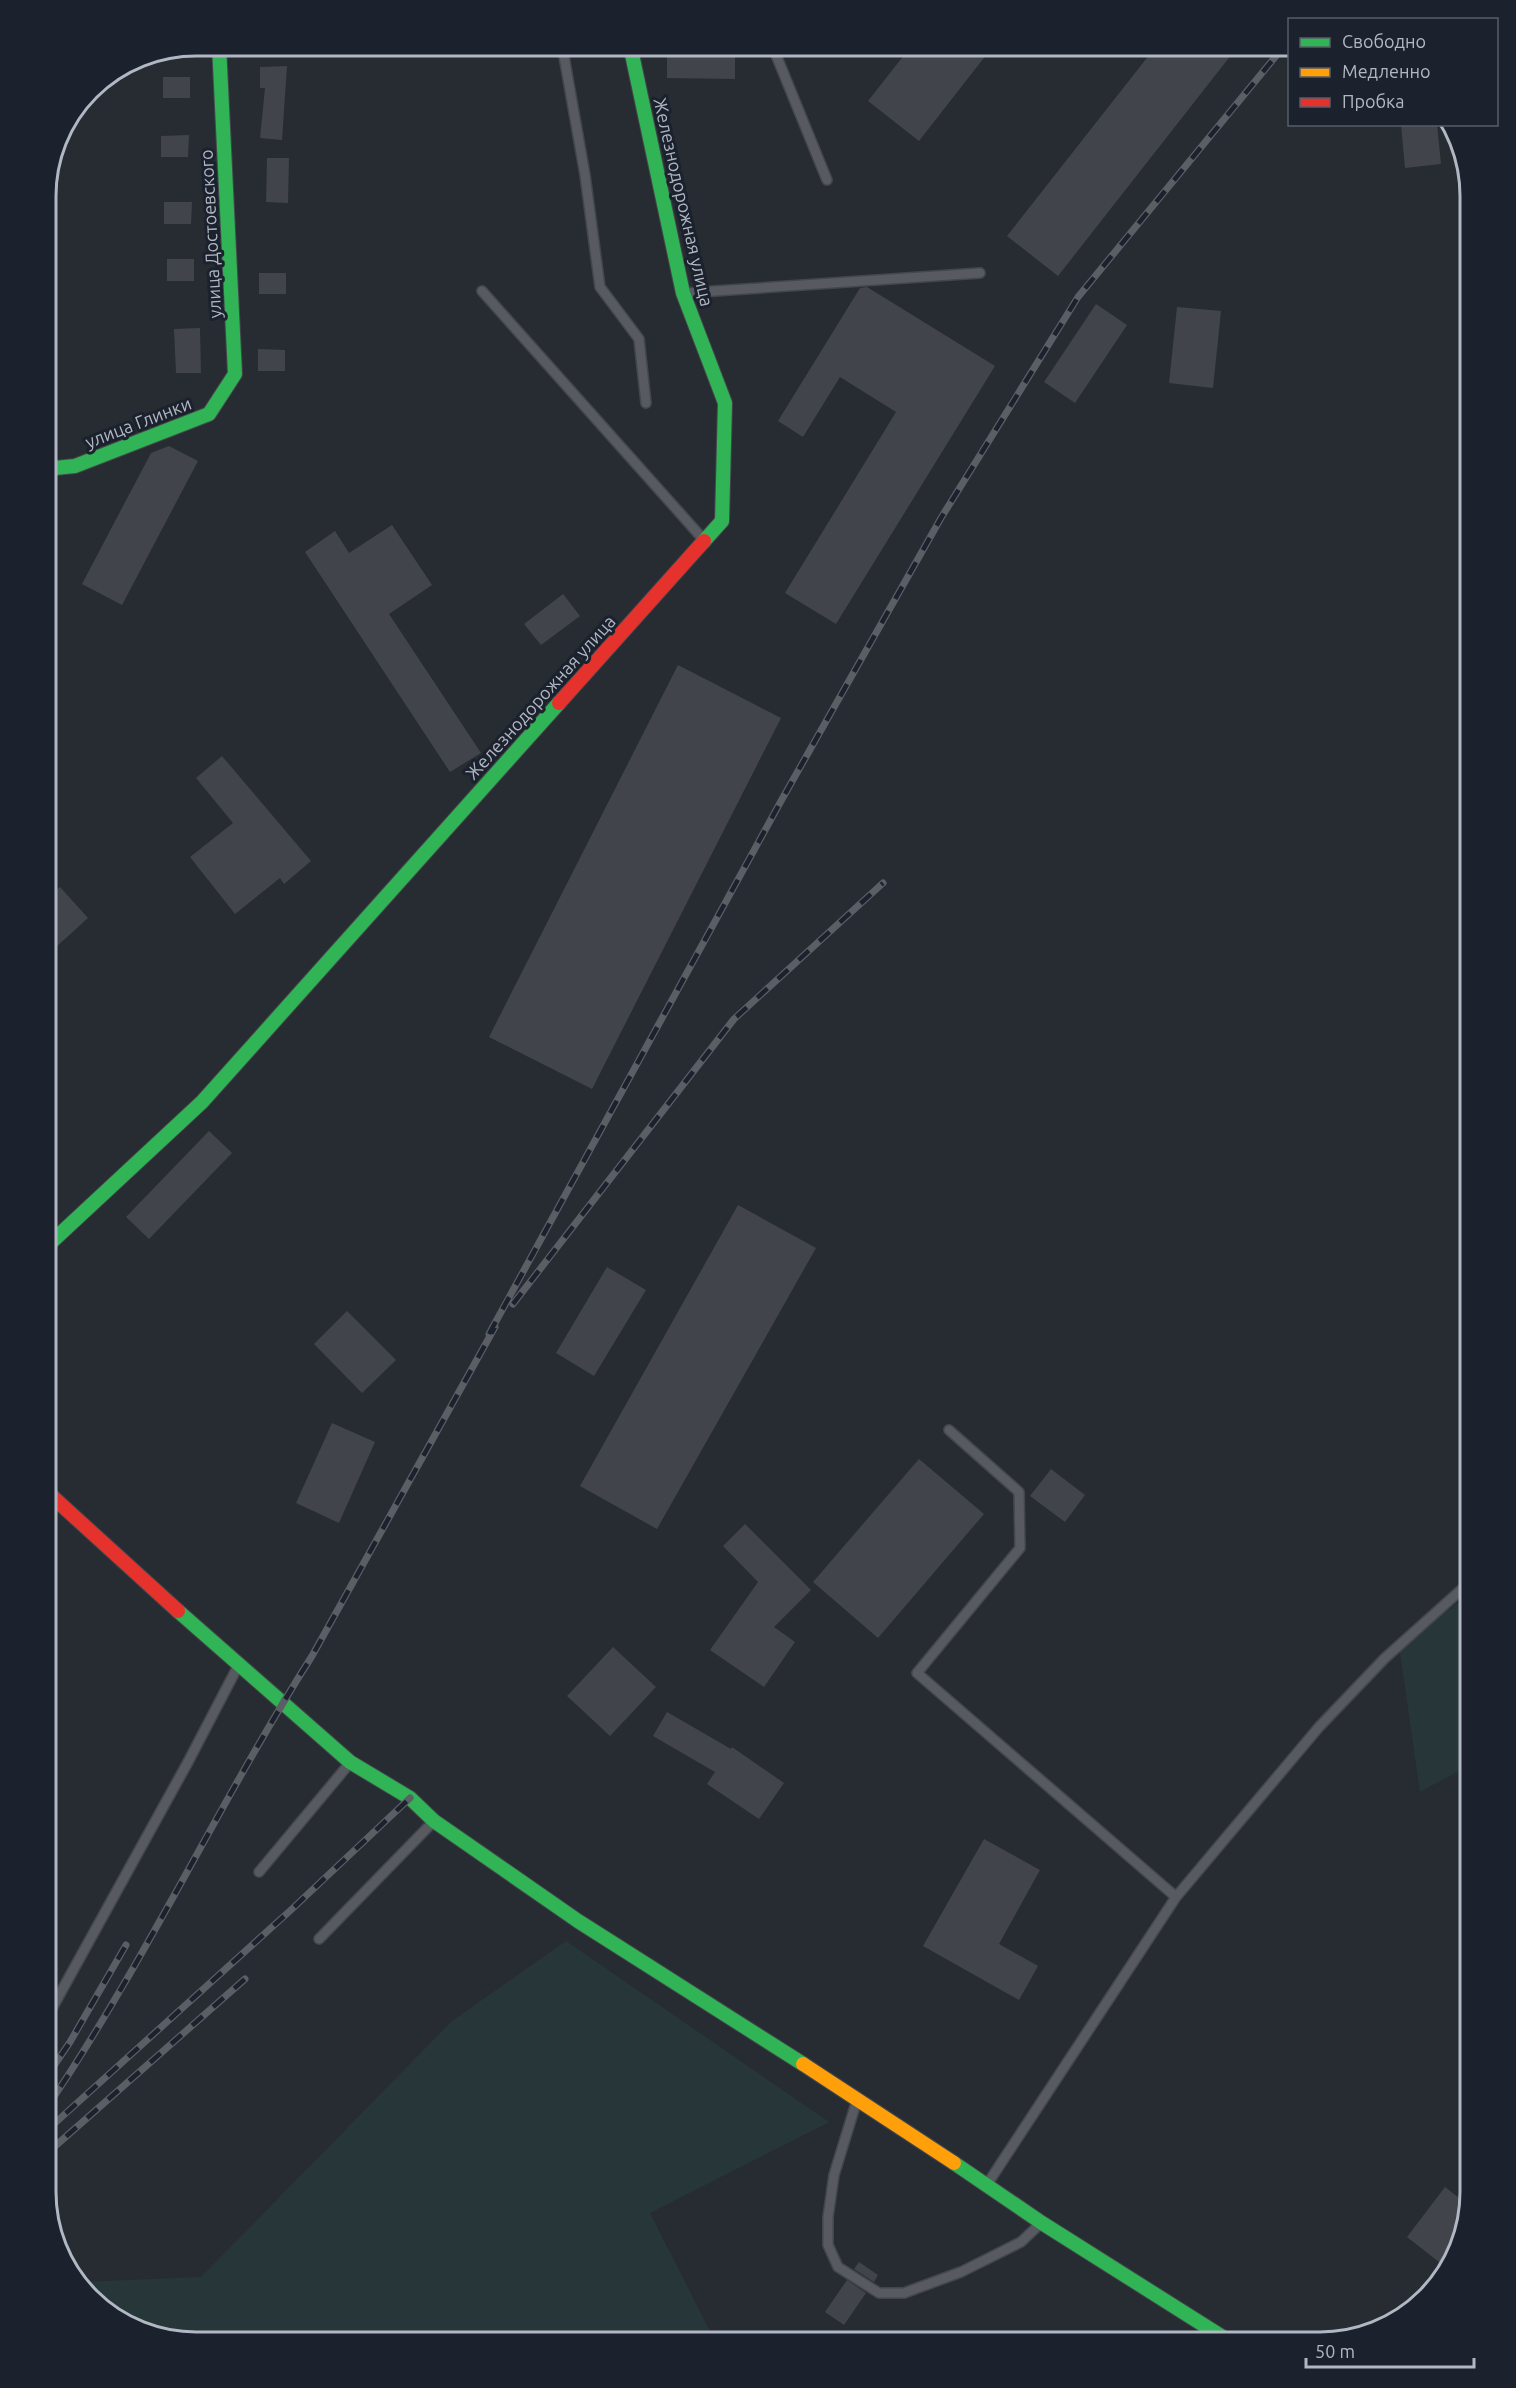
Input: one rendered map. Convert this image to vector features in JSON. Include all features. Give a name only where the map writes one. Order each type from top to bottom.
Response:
[{"type":"street","name":"улица Достоевского","points":[[209,414],[235,374],[220,56]]},
{"type":"street","name":"Железнодорожная улица","points":[[56,1238],[202,1102],[722,521],[725,403],[683,293],[632,56]]},
{"type":"street","name":"улица Глинки","points":[[56,468],[75,466],[209,414]]},
{"type":"street","points":[[56,1500],[238,1665],[350,1762],[410,1798],[434,1821],[578,1921],[857,2098],[1042,2223],[1215,2332]]},
{"type":"lane","points":[[564,56],[585,175],[600,288],[639,339],[646,403]]},
{"type":"lane","points":[[776,56],[827,180]]},
{"type":"lane","points":[[683,293],[980,273]]},
{"type":"lane","points":[[482,291],[705,541]]},
{"type":"lane","points":[[949,1430],[1019,1492],[1020,1548],[917,1673],[1176,1897]]},
{"type":"lane","points":[[987,2185],[1176,1897],[1319,1727],[1385,1658],[1460,1591]]},
{"type":"lane","points":[[56,2001],[188,1762],[238,1665]]},
{"type":"lane","points":[[259,1872],[350,1762]]},
{"type":"lane","points":[[319,1939],[434,1821]]},
{"type":"lane","points":[[857,2098],[834,2175],[828,2217],[828,2245],[838,2266],[879,2293],[904,2293],[961,2272],[1021,2242],[1042,2223]]},
{"type":"shaded area","points":[[1460,1602],[1460,1770],[1420,1792],[1399,1645]]},
{"type":"shaded area","points":[[566,1941],[829,2122],[650,2213],[710,2332],[187,2332],[169,2330],[134,2318],[103,2298],[88,2282],[201,2277],[452,2021]]},
{"type":"building","points":[[667,56],[735,56],[735,79],[667,78]]},
{"type":"building","points":[[903,56],[985,56],[919,141],[868,101]]},
{"type":"building","points":[[1148,56],[1230,56],[1058,276],[1007,236]]},
{"type":"building","points":[[287,66],[282,140],[260,138],[265,88],[260,88],[260,67]]},
{"type":"building","points":[[163,77],[190,77],[190,98],[163,98]]},
{"type":"building","points":[[1401,126],[1437,126],[1441,164],[1405,168]]},
{"type":"building","points":[[189,135],[188,157],[161,157],[161,136]]},
{"type":"building","points":[[267,158],[289,158],[288,203],[266,202]]},
{"type":"building","points":[[164,202],[192,202],[191,224],[164,224]]},
{"type":"building","points":[[167,259],[194,259],[194,281],[167,281]]},
{"type":"building","points":[[259,273],[286,273],[286,294],[259,294]]},
{"type":"building","points":[[867,287],[995,366],[836,624],[785,593],[896,412],[840,377],[803,437],[778,421],[860,288]]},
{"type":"building","points":[[1096,304],[1127,325],[1075,403],[1044,382]]},
{"type":"building","points":[[1177,307],[1221,311],[1213,388],[1169,383]]},
{"type":"building","points":[[200,328],[201,373],[176,373],[174,329]]},
{"type":"building","points":[[258,349],[285,350],[285,371],[258,371]]},
{"type":"building","points":[[169,446],[198,461],[122,605],[82,584],[151,453]]},
{"type":"building","points":[[392,525],[432,585],[389,614],[481,753],[450,772],[305,552],[335,531],[349,553]]},
{"type":"building","points":[[563,594],[580,616],[541,645],[524,624]]},
{"type":"building","points":[[678,665],[781,718],[592,1089],[489,1037]]},
{"type":"building","points":[[222,756],[311,861],[284,884],[280,878],[235,914],[190,857],[233,823],[196,778]]},
{"type":"building","points":[[60,887],[88,918],[56,947],[56,890]]},
{"type":"building","points":[[209,1131],[232,1153],[149,1239],[126,1217]]},
{"type":"building","points":[[738,1205],[816,1248],[657,1529],[580,1486]]},
{"type":"building","points":[[607,1267],[646,1290],[594,1376],[556,1353]]},
{"type":"building","points":[[347,1311],[396,1360],[362,1393],[314,1344]]},
{"type":"building","points":[[332,1423],[375,1442],[339,1523],[296,1503]]},
{"type":"building","points":[[919,1459],[984,1514],[878,1638],[813,1582]]},
{"type":"building","points":[[1051,1469],[1085,1495],[1065,1522],[1030,1496]]},
{"type":"building","points":[[745,1524],[811,1590],[774,1627],[795,1642],[764,1687],[710,1650],[758,1582],[723,1546]]},
{"type":"building","points":[[613,1647],[656,1687],[610,1736],[567,1696]]},
{"type":"building","points":[[667,1712],[731,1749],[732,1747],[784,1783],[759,1819],[707,1784],[715,1772],[653,1736]]},
{"type":"building","points":[[984,1839],[1040,1870],[999,1944],[1038,1966],[1019,2000],[923,1946]]},
{"type":"building","points":[[1445,2187],[1460,2198],[1456,2228],[1441,2263],[1407,2237]]},
{"type":"building","points":[[859,2262],[878,2275],[874,2282],[854,2269]]},
{"type":"building","points":[[847,2280],[866,2293],[844,2325],[825,2312]]},
{"type":"railway","points":[[489,1334],[781,801],[941,518],[1078,297],[1276,56]]},
{"type":"railway","points":[[513,1304],[734,1019],[883,883]]},
{"type":"railway","points":[[56,2093],[115,1999],[245,1769],[312,1656],[495,1327]]},
{"type":"railway","points":[[56,2122],[292,1909],[410,1798]]},
{"type":"railway","points":[[56,2063],[126,1945]]},
{"type":"railway","points":[[56,2145],[245,1979]]},
{"type":"traffic: fast","points":[[56,468],[75,466],[209,414],[235,374],[220,56]]},
{"type":"traffic: fast","points":[[632,56],[683,293],[725,403],[722,521],[704,541]]},
{"type":"traffic: fast","points":[[56,1238],[202,1102],[559,703]]},
{"type":"traffic: fast","points":[[178,1611],[350,1762],[410,1798],[434,1821],[578,1921],[803,2064]]},
{"type":"traffic: fast","points":[[954,2163],[1042,2223],[1215,2332]]},
{"type":"traffic: slow","points":[[803,2064],[954,2163]]},
{"type":"traffic: jam","points":[[559,703],[704,541]]},
{"type":"traffic: jam","points":[[56,1500],[178,1611]]}]
